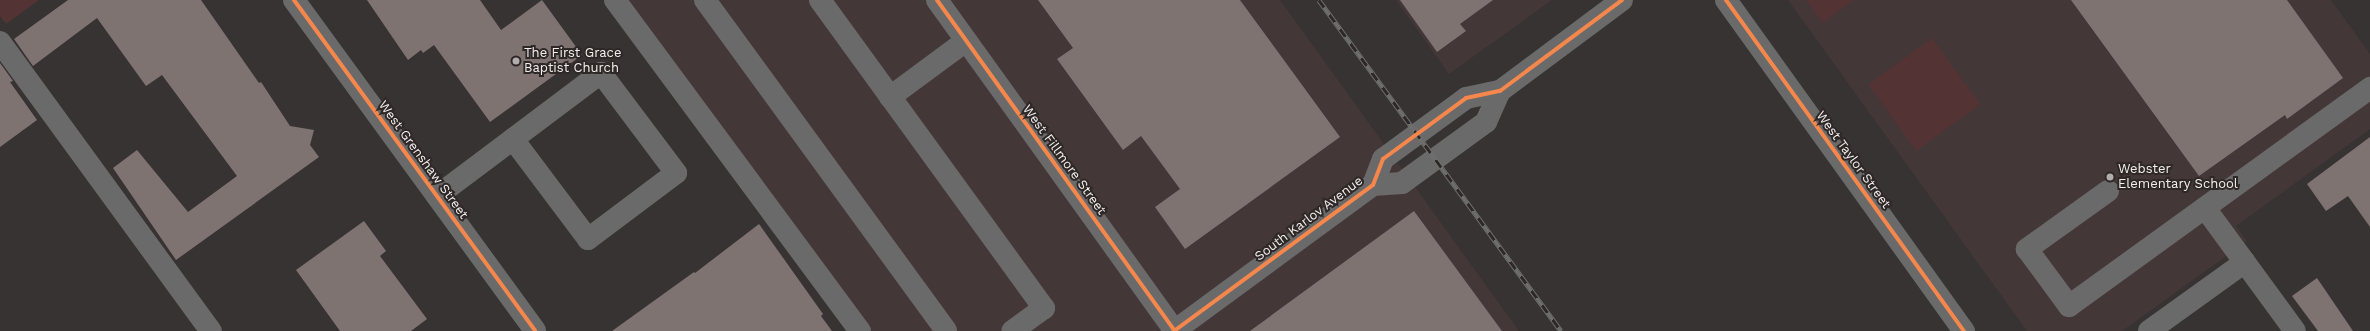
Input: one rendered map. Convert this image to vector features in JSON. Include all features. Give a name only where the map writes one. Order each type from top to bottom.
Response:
[{"type":"street","name":"West Grenshaw Street","points":[[294,0],[535,331]]},
{"type":"street","points":[[615,0],[860,331]]},
{"type":"street","points":[[705,0],[946,331]]},
{"type":"street","points":[[820,0],[1044,308],[1012,331]]},
{"type":"street","name":"West Fillmore Street","points":[[936,0],[1174,331]]},
{"type":"street","name":"South Karlov Avenue","points":[[1373,185],[1382,159],[1466,98],[1500,91],[1622,0]]},
{"type":"street","name":"West Taylor Street","points":[[1726,0],[1964,331]]},
{"type":"street","points":[[890,97],[966,41]]},
{"type":"street","points":[[0,42],[211,331]]},
{"type":"street","points":[[437,196],[512,139],[601,73],[676,173],[588,239],[512,139]]},
{"type":"street","points":[[2108,191],[2027,249],[2069,306],[2370,88]]},
{"type":"street","name":"South Karlov Avenue","points":[[1174,331],[1373,185],[1402,183],[1486,122],[1500,91]]},
{"type":"street","points":[[2205,208],[2295,331]]},
{"type":"street","points":[[2148,331],[2244,262]]},
{"type":"shaded area","points":[[0,0],[39,0],[6,24],[0,16]]},
{"type":"shaded area","points":[[615,0],[1280,0],[1519,331],[860,331]]},
{"type":"shaded area","points":[[1396,0],[1552,0],[1449,74]]},
{"type":"shaded area","name":"Webster Elementary School","points":[[1788,0],[2331,0],[2370,54],[2370,129],[2236,226],[2247,241],[2122,331],[2027,331]]},
{"type":"shaded area","points":[[1806,0],[1853,0],[1823,23]]},
{"type":"shaded area","points":[[1932,38],[1980,104],[1916,151],[1868,84]]},
{"type":"building","points":[[68,0],[201,0],[259,83],[261,82],[290,126],[314,130],[310,145],[319,157],[176,260],[113,168],[137,150],[188,212],[237,176],[162,75],[146,86],[97,18],[33,66],[14,39]]},
{"type":"building","points":[[367,0],[480,0],[501,30],[542,0],[582,55],[490,122],[434,45],[423,53],[421,50],[408,60]]},
{"type":"building","points":[[1038,0],[1240,0],[1340,137],[1185,249],[1155,207],[1180,189],[1141,136],[1123,150],[1057,59],[1073,48]]},
{"type":"building","points":[[1400,0],[1493,0],[1460,24],[1466,31],[1437,52]]},
{"type":"building","points":[[2071,0],[2287,0],[2343,78],[2287,119],[2285,115],[2199,176]]},
{"type":"building","points":[[0,63],[13,81],[10,82],[37,120],[0,147]]},
{"type":"building","points":[[2370,137],[2370,227],[2348,196],[2326,211],[2307,184]]},
{"type":"building","points":[[1414,211],[1502,331],[1250,331]]},
{"type":"building","points":[[364,221],[386,251],[380,256],[427,319],[411,331],[340,331],[296,270]]},
{"type":"building","points":[[759,224],[823,314],[821,316],[832,331],[612,331],[694,272],[695,273]]},
{"type":"building","points":[[2317,278],[2353,331],[2318,331],[2292,296]]},
{"type":"railway","points":[[1319,0],[1561,331]]},
{"type":"cycle path","points":[[294,0],[535,331]]},
{"type":"cycle path","points":[[937,0],[1175,331]]},
{"type":"cycle path","points":[[1174,331],[1373,185],[1383,159],[1466,98],[1500,91],[1622,0]]},
{"type":"cycle path","points":[[1726,0],[1964,331]]},
{"type":"place","name":"The First Grace Baptist Church","points":[[516,61]]},
{"type":"place","name":"Webster Elementary School","points":[[2110,177]]}]
